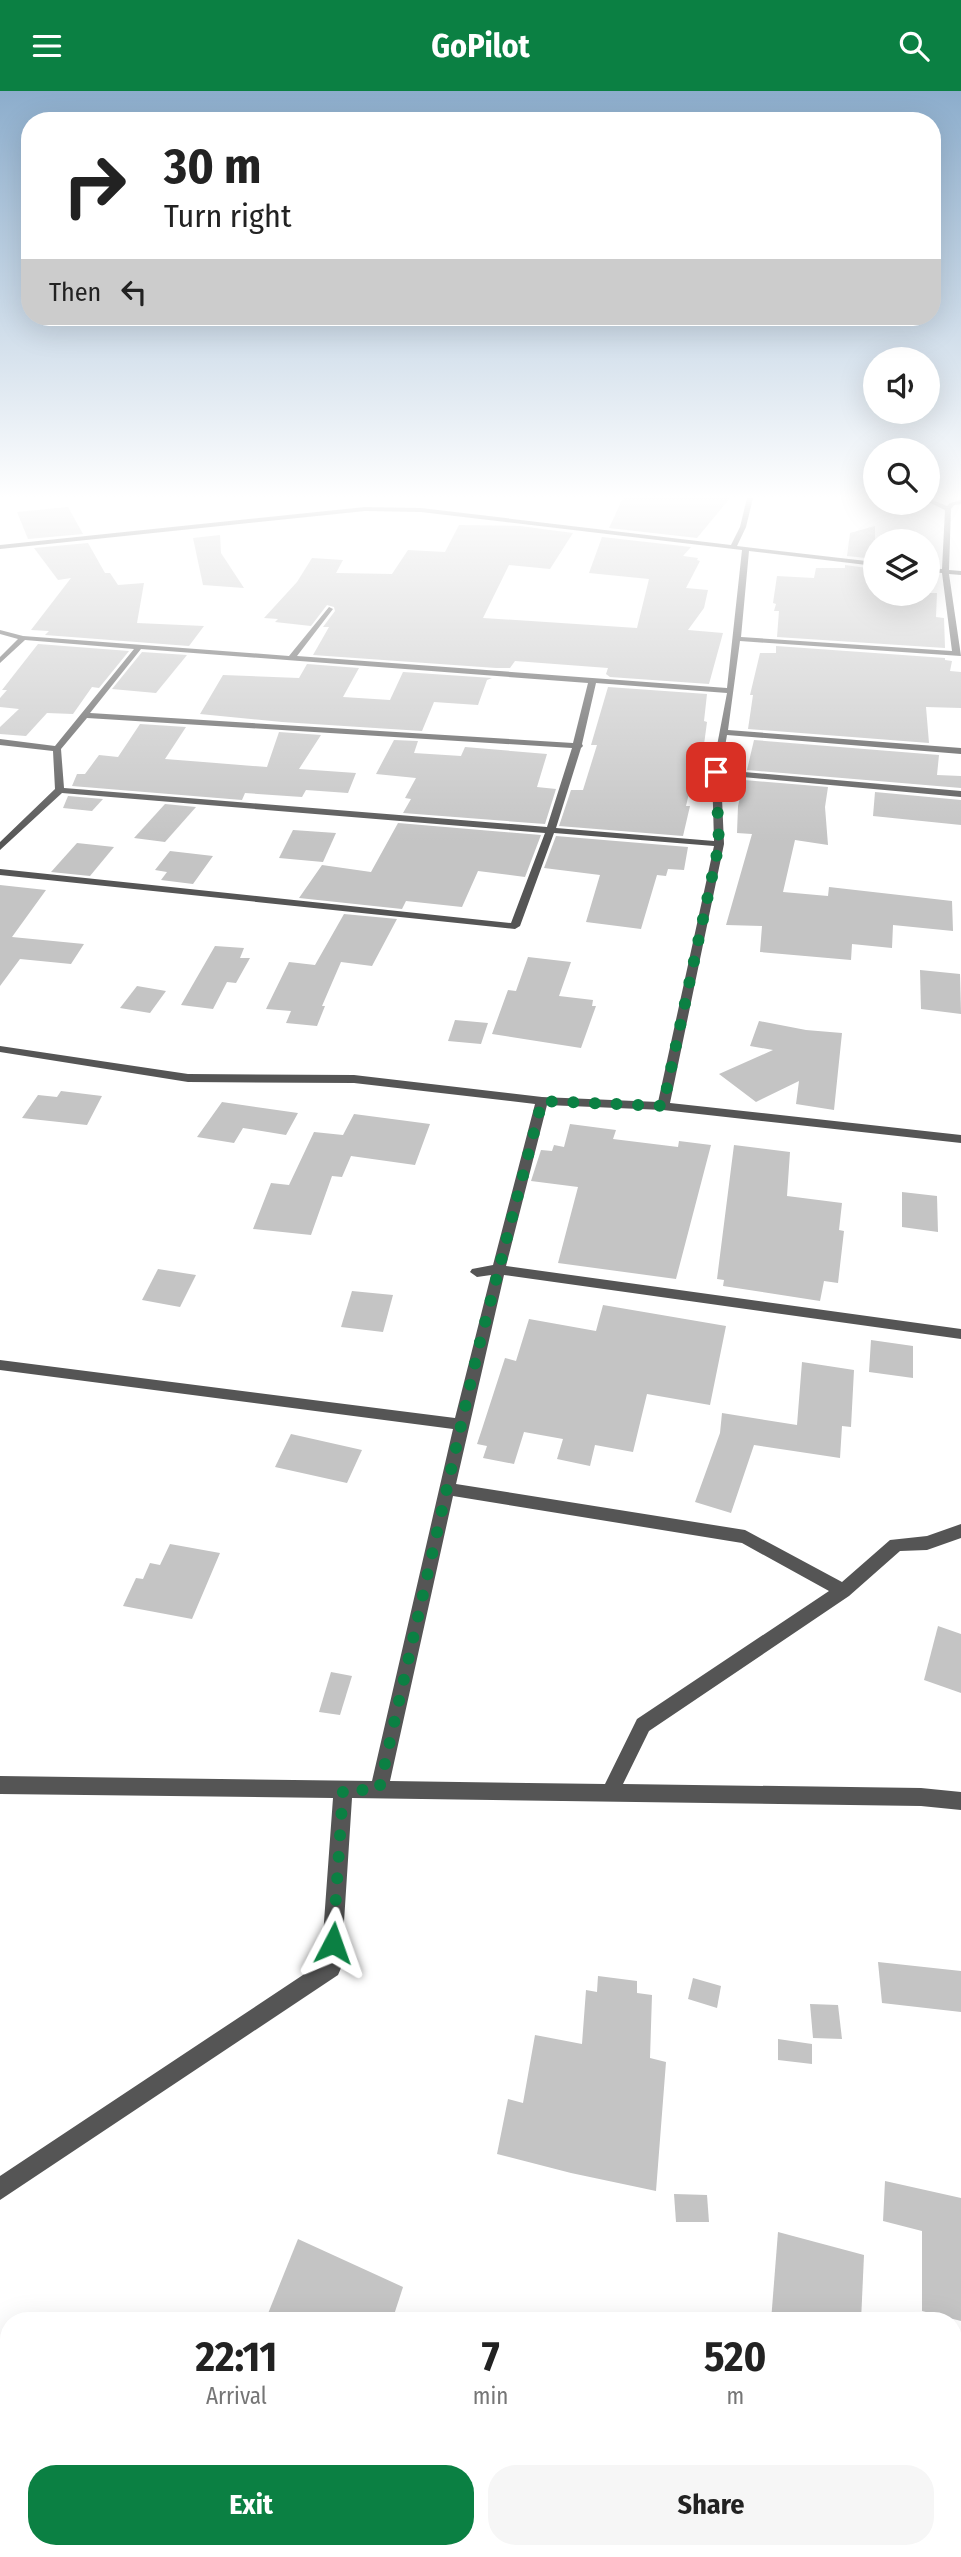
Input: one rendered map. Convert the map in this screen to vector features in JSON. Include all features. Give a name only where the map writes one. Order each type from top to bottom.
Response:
[{"type":"street","points":[[292,657],[326,613]]},
{"type":"street","points":[[663,1106],[719,844],[716,772],[732,691],[740,613]]},
{"type":"street","points":[[738,639],[959,654],[952,613]]},
{"type":"street","points":[[0,632],[23,638],[732,691]]},
{"type":"street","points":[[0,661],[23,638]]},
{"type":"street","points":[[60,790],[57,749],[139,647]]},
{"type":"street","points":[[0,871],[515,926],[553,829],[579,746],[593,680]]},
{"type":"street","points":[[84,715],[579,746]]},
{"type":"street","points":[[724,732],[961,751]]},
{"type":"street","points":[[0,742],[57,749]]},
{"type":"street","points":[[716,772],[961,794]]},
{"type":"street","points":[[0,847],[60,790],[719,844]]},
{"type":"street","points":[[0,1049],[188,1078],[354,1079],[542,1101],[663,1106],[961,1139]]},
{"type":"street","points":[[379,1790],[461,1424],[542,1101]]},
{"type":"street","points":[[477,1272],[498,1269],[961,1334]]},
{"type":"street","points":[[0,1365],[461,1424]]},
{"type":"street","points":[[446,1489],[745,1537],[843,1591]]},
{"type":"street","points":[[610,1793],[643,1725],[843,1591],[896,1545],[927,1543],[961,1531]]},
{"type":"street","points":[[0,1785],[921,1797],[961,1801]]},
{"type":"street","points":[[0,2189],[331,1968],[343,1790]]},
{"type":"building","points":[[44,613],[139,613],[137,623],[204,626],[189,646],[45,635],[49,631],[31,630]]},
{"type":"building","points":[[269,613],[321,613],[311,626],[264,618]]},
{"type":"building","points":[[333,613],[485,613],[483,618],[637,628],[641,613],[700,613],[688,630],[723,633],[709,684],[610,677],[606,674],[608,668],[515,661],[510,668],[496,668],[313,655],[329,627],[323,627]]},
{"type":"building","points":[[779,613],[936,613],[936,617],[944,618],[945,648],[777,637]]},
{"type":"building","points":[[38,644],[129,651],[99,688],[92,687],[73,714],[47,713],[26,736],[0,734],[0,727],[19,709],[0,707],[0,698],[7,690],[2,690]]},
{"type":"building","points":[[776,646],[945,658],[952,661],[950,671],[961,672],[961,708],[926,707],[929,743],[748,729],[753,695],[750,695],[760,653],[776,653]]},
{"type":"building","points":[[142,652],[187,655],[156,693],[112,689]]},
{"type":"building","points":[[307,664],[359,668],[343,697],[390,700],[403,672],[492,678],[487,680],[478,705],[434,702],[422,731],[200,714],[223,675],[299,678]]},
{"type":"building","points":[[608,687],[707,694],[703,752],[699,751],[686,806],[690,806],[683,836],[559,826],[571,790],[583,790],[597,745],[591,745]]},
{"type":"building","points":[[140,724],[186,727],[165,759],[267,767],[279,732],[321,735],[299,769],[356,773],[348,793],[306,790],[302,797],[245,793],[242,800],[72,786],[77,774],[85,774],[99,755],[118,757]]},
{"type":"building","points":[[394,740],[418,741],[414,753],[461,756],[465,747],[547,754],[537,787],[556,789],[545,824],[403,813],[411,799],[405,798],[416,778],[376,774]]},
{"type":"building","points":[[754,740],[939,755],[937,775],[961,776],[961,788],[747,770]]},
{"type":"building","points":[[744,780],[828,787],[825,807],[828,845],[795,840],[783,892],[828,896],[829,887],[952,901],[953,931],[893,925],[892,948],[852,944],[851,960],[760,952],[762,926],[726,925],[752,834],[737,833],[738,806]]},
{"type":"building","points":[[875,792],[961,800],[961,825],[873,816]]},
{"type":"building","points":[[68,796],[103,799],[92,811],[63,808]]},
{"type":"building","points":[[165,804],[196,807],[165,842],[134,838]]},
{"type":"building","points":[[398,823],[541,835],[525,877],[478,871],[462,907],[406,901],[402,909],[299,898],[322,865],[371,872]]},
{"type":"building","points":[[293,830],[336,833],[323,862],[279,858]]},
{"type":"building","points":[[556,836],[688,847],[684,870],[668,869],[666,876],[657,875],[641,929],[586,922],[600,875],[544,868]]},
{"type":"building","points":[[77,843],[114,847],[90,876],[51,872]]},
{"type":"building","points":[[170,851],[213,856],[193,884],[161,880],[167,872],[155,870]]},
{"type":"building","points":[[0,885],[46,890],[12,937],[84,944],[71,964],[20,959],[0,986]]},
{"type":"building","points":[[344,914],[397,919],[372,966],[341,962],[322,1006],[325,1006],[317,1026],[286,1023],[291,1011],[266,1009],[289,962],[315,965]]},
{"type":"building","points":[[215,946],[244,948],[240,958],[250,958],[236,983],[227,982],[213,1009],[181,1005]]},
{"type":"building","points":[[528,957],[571,962],[559,996],[593,1000],[592,1006],[596,1006],[581,1048],[492,1034],[508,990],[516,991]]},
{"type":"building","points":[[920,970],[960,974],[961,1014],[921,1009]]},
{"type":"building","points":[[137,986],[166,991],[150,1013],[120,1008]]},
{"type":"building","points":[[455,1020],[488,1023],[481,1044],[448,1041]]},
{"type":"building","points":[[759,1021],[806,1030],[842,1033],[834,1110],[796,1104],[799,1081],[756,1102],[719,1074],[773,1050],[750,1046]]},
{"type":"building","points":[[61,1091],[102,1096],[87,1125],[22,1118],[38,1095],[57,1097]]},
{"type":"building","points":[[222,1102],[298,1113],[286,1135],[243,1128],[234,1143],[197,1137]]},
{"type":"building","points":[[354,1114],[430,1124],[415,1165],[351,1156],[342,1177],[332,1176],[311,1235],[253,1229],[271,1183],[289,1185],[314,1132],[343,1135]]},
{"type":"building","points":[[570,1124],[616,1130],[613,1139],[678,1147],[679,1141],[711,1145],[676,1279],[558,1263],[578,1187],[531,1181],[541,1150],[552,1151],[554,1145],[564,1147]]},
{"type":"building","points":[[734,1145],[790,1152],[787,1196],[842,1203],[839,1230],[844,1231],[838,1283],[824,1281],[820,1301],[723,1286],[724,1280],[717,1279]]},
{"type":"building","points":[[902,1192],[937,1196],[938,1232],[902,1227]]},
{"type":"building","points":[[158,1269],[196,1275],[180,1307],[142,1300]]},
{"type":"building","points":[[352,1291],[393,1295],[383,1332],[341,1327]]},
{"type":"building","points":[[603,1305],[726,1326],[710,1405],[647,1394],[633,1452],[595,1445],[590,1466],[557,1459],[563,1439],[524,1432],[514,1464],[483,1458],[487,1446],[477,1444],[505,1358],[516,1361],[529,1319],[596,1331]]},
{"type":"building","points":[[871,1340],[913,1346],[913,1378],[869,1372]]},
{"type":"building","points":[[802,1362],[854,1370],[851,1427],[842,1426],[840,1458],[754,1445],[731,1513],[695,1502],[720,1433],[722,1413],[797,1425]]},
{"type":"building","points":[[291,1434],[362,1450],[347,1483],[275,1467]]},
{"type":"building","points":[[170,1544],[220,1553],[192,1619],[123,1606],[136,1578],[143,1579],[150,1563],[160,1565]]},
{"type":"building","points":[[938,1626],[961,1634],[961,1693],[924,1680]]},
{"type":"building","points":[[331,1672],[352,1676],[340,1715],[319,1712]]},
{"type":"building","points":[[878,1962],[961,1971],[961,2012],[882,2003]]},
{"type":"building","points":[[598,1976],[637,1981],[637,1993],[652,1995],[650,2058],[666,2062],[656,2191],[497,2154],[508,2099],[523,2103],[535,2035],[582,2044],[586,1990],[597,1992]]},
{"type":"building","points":[[693,1978],[721,1986],[717,2008],[688,1999]]},
{"type":"building","points":[[810,2004],[838,2005],[842,2039],[813,2038]]},
{"type":"building","points":[[778,2039],[812,2044],[812,2064],[778,2060]]},
{"type":"building","points":[[885,2181],[961,2198],[961,2312],[922,2311],[922,2231],[883,2221]]},
{"type":"building","points":[[674,2194],[707,2195],[709,2222],[676,2222]]},
{"type":"building","points":[[778,2232],[864,2255],[861,2312],[772,2312]]},
{"type":"building","points":[[298,2239],[403,2287],[395,2312],[269,2312]]},
{"type":"route","points":[[333,1943],[343,1790],[379,1790],[478,1350],[542,1101],[663,1106],[719,844],[716,772]]}]
